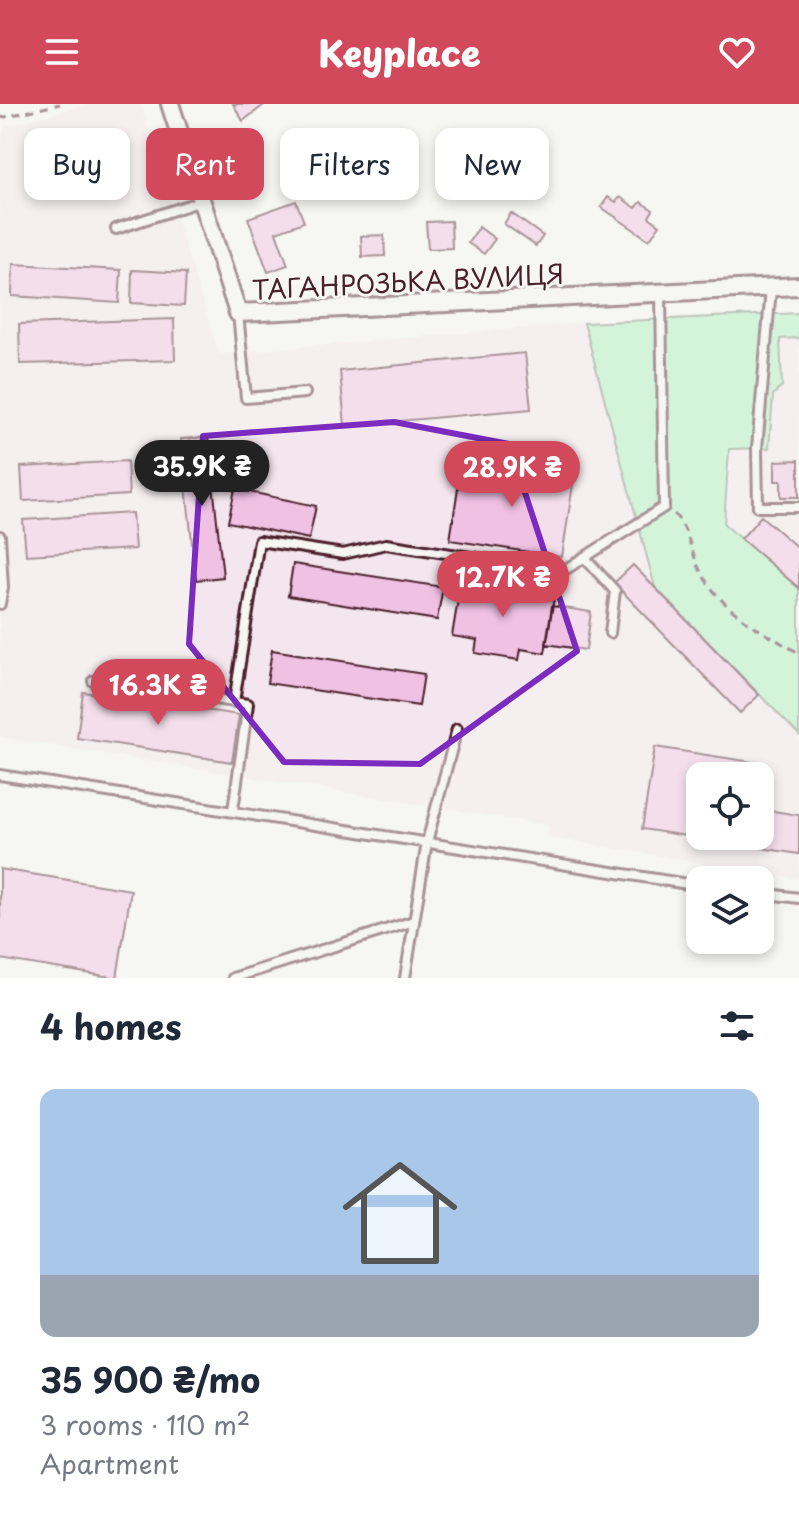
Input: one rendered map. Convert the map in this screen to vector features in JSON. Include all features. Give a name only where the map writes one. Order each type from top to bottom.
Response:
[{"type":"street","name":"ТАГАНРОЗЬКА ВУЛИЦЯ","points":[[170,104],[238,313],[799,286]]},
{"type":"lane","points":[[116,229],[201,201]]},
{"type":"lane","points":[[771,288],[757,448],[758,507],[799,507]]},
{"type":"lane","points":[[234,702],[259,541],[343,554],[386,544],[563,571],[664,507],[661,293]]},
{"type":"lane","points":[[238,313],[246,398],[305,393]]},
{"type":"lane","points":[[0,536],[3,587],[0,604]]},
{"type":"lane","points":[[584,557],[615,591],[610,633]]},
{"type":"lane","points":[[93,681],[248,704],[233,810]]},
{"type":"lane","points":[[405,978],[427,842],[457,729]]},
{"type":"lane","points":[[0,775],[686,884]]},
{"type":"lane","points":[[774,895],[799,898]]},
{"type":"lane","points":[[233,978],[414,921]]},
{"type":"path","points":[[0,118],[60,104]]},
{"type":"path","points":[[664,507],[677,516],[701,574],[720,599],[756,629],[799,653]]},
{"type":"highlighted area","points":[[394,422],[509,444],[577,651],[420,764],[284,762],[189,644],[203,436]]},
{"type":"shaded area","points":[[92,104],[140,104],[148,128],[146,200],[170,200],[219,354],[584,323],[638,529],[759,695],[799,735],[799,879],[774,875],[774,866],[721,866],[547,837],[548,825],[0,737],[0,148],[5,126]]},
{"type":"shaded area","points":[[799,338],[799,588],[724,524],[729,448],[769,448],[773,395],[782,385],[780,339]]},
{"type":"green space","points":[[799,313],[799,338],[780,339],[782,386],[773,395],[769,448],[729,449],[724,524],[799,588],[799,735],[655,587],[584,323]]},
{"type":"building","points":[[233,104],[263,104],[264,105],[243,121]]},
{"type":"building","points":[[608,197],[616,202],[620,197],[636,208],[641,202],[653,210],[649,217],[660,225],[649,240],[601,207]]},
{"type":"building","points":[[296,201],[304,222],[276,232],[288,265],[268,272],[248,218]]},
{"type":"building","points":[[511,213],[543,236],[536,246],[504,224]]},
{"type":"building","points":[[451,221],[452,248],[428,249],[426,222]]},
{"type":"building","points":[[479,227],[495,239],[484,254],[468,243]]},
{"type":"building","points":[[384,235],[385,256],[362,257],[361,236]]},
{"type":"building","points":[[13,264],[121,270],[119,303],[12,296]]},
{"type":"building","points":[[132,270],[186,273],[184,306],[131,303]]},
{"type":"building","points":[[174,319],[175,360],[20,364],[19,324]]},
{"type":"building","points":[[525,353],[531,409],[345,426],[340,371]]},
{"type":"building","points":[[208,437],[223,577],[196,580],[181,439]]},
{"type":"building","points":[[799,460],[799,497],[781,497],[781,481],[775,481],[775,461]]},
{"type":"building","points":[[127,461],[129,495],[23,501],[21,467]]},
{"type":"building","points":[[462,462],[574,478],[562,557],[450,540]]},
{"type":"building","points":[[235,489],[316,506],[309,539],[228,522]]},
{"type":"building","points":[[132,513],[135,549],[26,555],[23,520]]},
{"type":"building","points":[[761,516],[799,549],[799,588],[741,539]]},
{"type":"building","points":[[293,564],[443,587],[437,620],[288,596]]},
{"type":"building","points":[[633,565],[759,695],[740,713],[614,583]]},
{"type":"building","points":[[461,581],[528,587],[527,594],[554,598],[545,653],[521,649],[519,660],[475,653],[477,640],[452,636]]},
{"type":"building","points":[[552,606],[591,612],[586,650],[546,644]]},
{"type":"building","points":[[272,650],[424,674],[419,706],[267,683]]},
{"type":"building","points":[[83,692],[239,715],[232,762],[77,738]]},
{"type":"building","points":[[655,747],[752,762],[686,762],[686,836],[642,829]]},
{"type":"building","points":[[774,811],[799,815],[799,854],[774,850]]},
{"type":"building","points":[[0,869],[131,890],[117,978],[0,959]]}]
